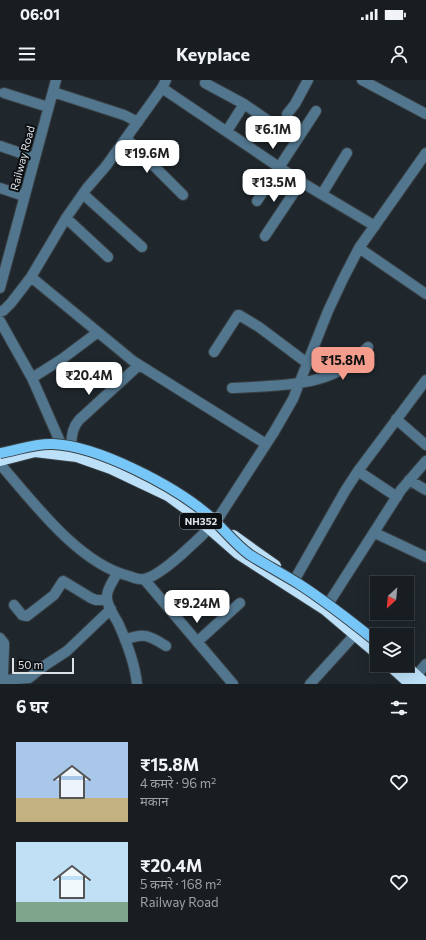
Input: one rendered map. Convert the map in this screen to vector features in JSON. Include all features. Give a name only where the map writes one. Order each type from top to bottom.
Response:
[{"type":"highway","name":"NH352","points":[[0,452],[36,441],[65,448],[77,456],[111,468],[168,495],[190,511],[213,524],[330,601],[359,630],[370,644]]},
{"type":"highway","name":"NH352","points":[[0,460],[35,451],[65,448]]},
{"type":"highway","name":"NH352","points":[[213,524],[238,553],[370,637]]},
{"type":"highway","points":[[402,672],[417,681]]},
{"type":"highway","points":[[410,672],[417,681]]},
{"type":"main road","points":[[0,452],[40,444],[72,446],[105,456],[140,472],[175,492],[206,514],[237,544],[250,554],[324,600],[370,636]]},
{"type":"street","name":"Railway Road","points":[[0,288],[56,80]]},
{"type":"street","points":[[287,114],[295,104],[308,80]]},
{"type":"street","points":[[362,80],[426,114]]},
{"type":"street","points":[[205,83],[244,104],[273,124]]},
{"type":"street","points":[[0,312],[11,303],[31,277],[66,218],[106,166],[164,84],[279,168],[375,226]]},
{"type":"street","points":[[53,92],[124,115],[138,122]]},
{"type":"street","points":[[4,94],[48,107]]},
{"type":"street","points":[[227,131],[244,104]]},
{"type":"street","points":[[257,201],[316,111]]},
{"type":"street","points":[[126,138],[183,196]]},
{"type":"street","points":[[0,146],[34,158]]},
{"type":"street","points":[[322,194],[348,153]]},
{"type":"street","points":[[0,464],[62,533],[92,559],[117,573],[144,579],[162,571],[213,524],[266,444],[293,399],[328,311],[359,248],[425,157]]},
{"type":"street","points":[[265,236],[301,182]]},
{"type":"street","points":[[0,188],[24,196]]},
{"type":"street","points":[[83,194],[142,247]]},
{"type":"street","points":[[66,218],[108,257]]},
{"type":"street","points":[[359,248],[426,294]]},
{"type":"street","points":[[31,277],[139,365],[266,444]]},
{"type":"street","points":[[214,352],[239,315],[259,327],[308,363]]},
{"type":"street","points":[[0,321],[32,378],[65,448]]},
{"type":"street","points":[[32,378],[62,359],[98,332]]},
{"type":"street","points":[[232,388],[300,383],[340,370],[368,348]]},
{"type":"street","points":[[65,448],[75,425],[79,420],[139,365]]},
{"type":"street","points":[[295,579],[358,471],[426,380]]},
{"type":"street","points":[[396,419],[426,445]]},
{"type":"street","points":[[330,601],[397,497],[409,480],[426,461]]},
{"type":"street","points":[[358,471],[397,497]]},
{"type":"street","points":[[409,480],[426,490]]},
{"type":"street","points":[[375,533],[426,557]]},
{"type":"street","points":[[117,573],[107,595],[109,604],[132,659],[137,684]]},
{"type":"street","points":[[144,579],[233,684]]},
{"type":"street","points":[[14,605],[22,615],[27,616],[54,595],[64,581],[91,598],[109,604]]},
{"type":"street","points":[[0,638],[4,643],[3,675],[5,682],[32,681],[44,666],[67,651],[109,604]]},
{"type":"street","points":[[198,642],[240,604]]},
{"type":"street","points":[[310,684],[359,630]]},
{"type":"street","points":[[125,640],[140,635],[146,635],[166,646]]},
{"type":"street","points":[[417,681],[426,664]]}]
